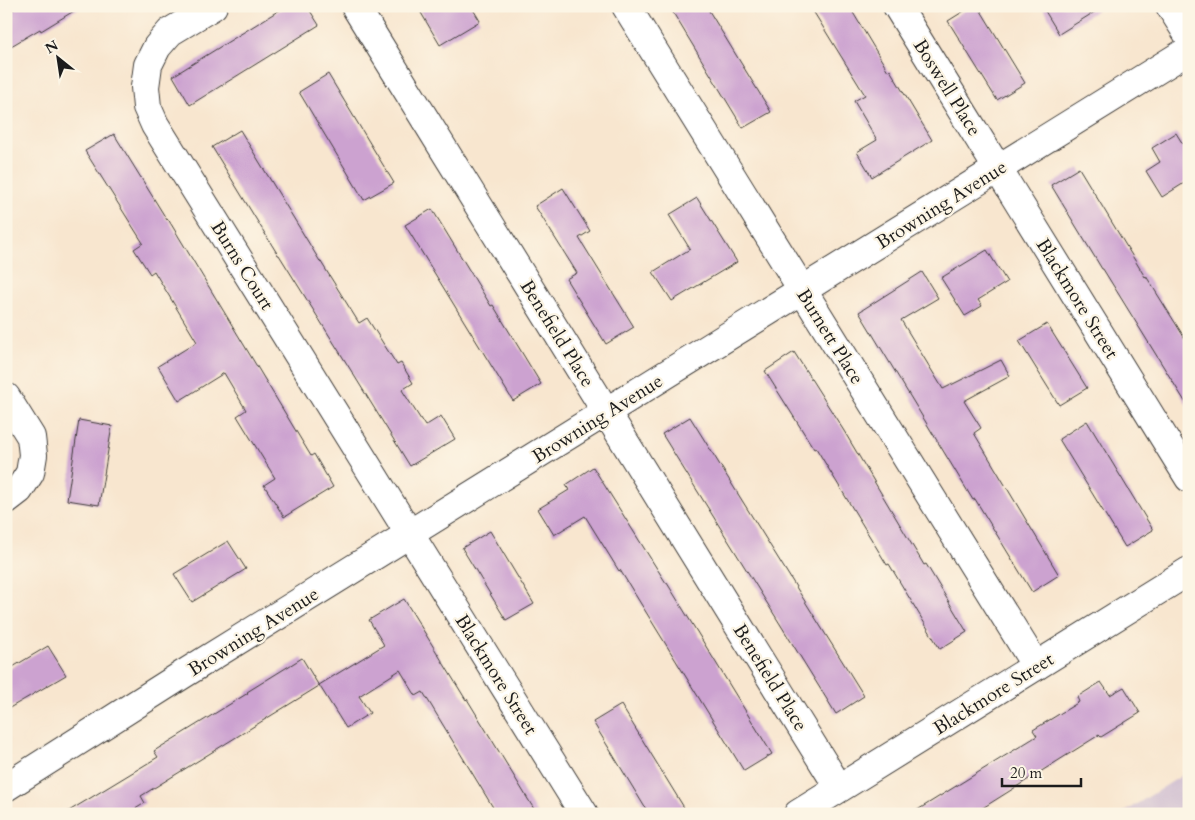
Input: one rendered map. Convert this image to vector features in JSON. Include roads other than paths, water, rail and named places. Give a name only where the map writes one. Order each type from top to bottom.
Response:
[{"type":"street","name":"Burns Court","points":[[212,6],[170,32],[157,47],[148,65],[145,87],[147,107],[155,125],[410,534]]},
{"type":"street","name":"Benefield Place","points":[[355,6],[840,788]]},
{"type":"street","name":"Burnett Place","points":[[626,6],[1036,666]]},
{"type":"street","name":"Boswell Place","points":[[897,6],[998,169]]},
{"type":"street","points":[[1170,6],[1189,36]]},
{"type":"street","name":"Browning Avenue","points":[[6,787],[182,675],[1189,50]]},
{"type":"street","name":"Blackmore Street","points":[[998,169],[1189,478]]},
{"type":"street","points":[[6,397],[31,437],[34,455],[30,473],[20,490],[6,500]]},
{"type":"street","name":"Blackmore Street","points":[[410,534],[584,814]]},
{"type":"street","name":"Blackmore Street","points":[[798,814],[1189,571]]}]
